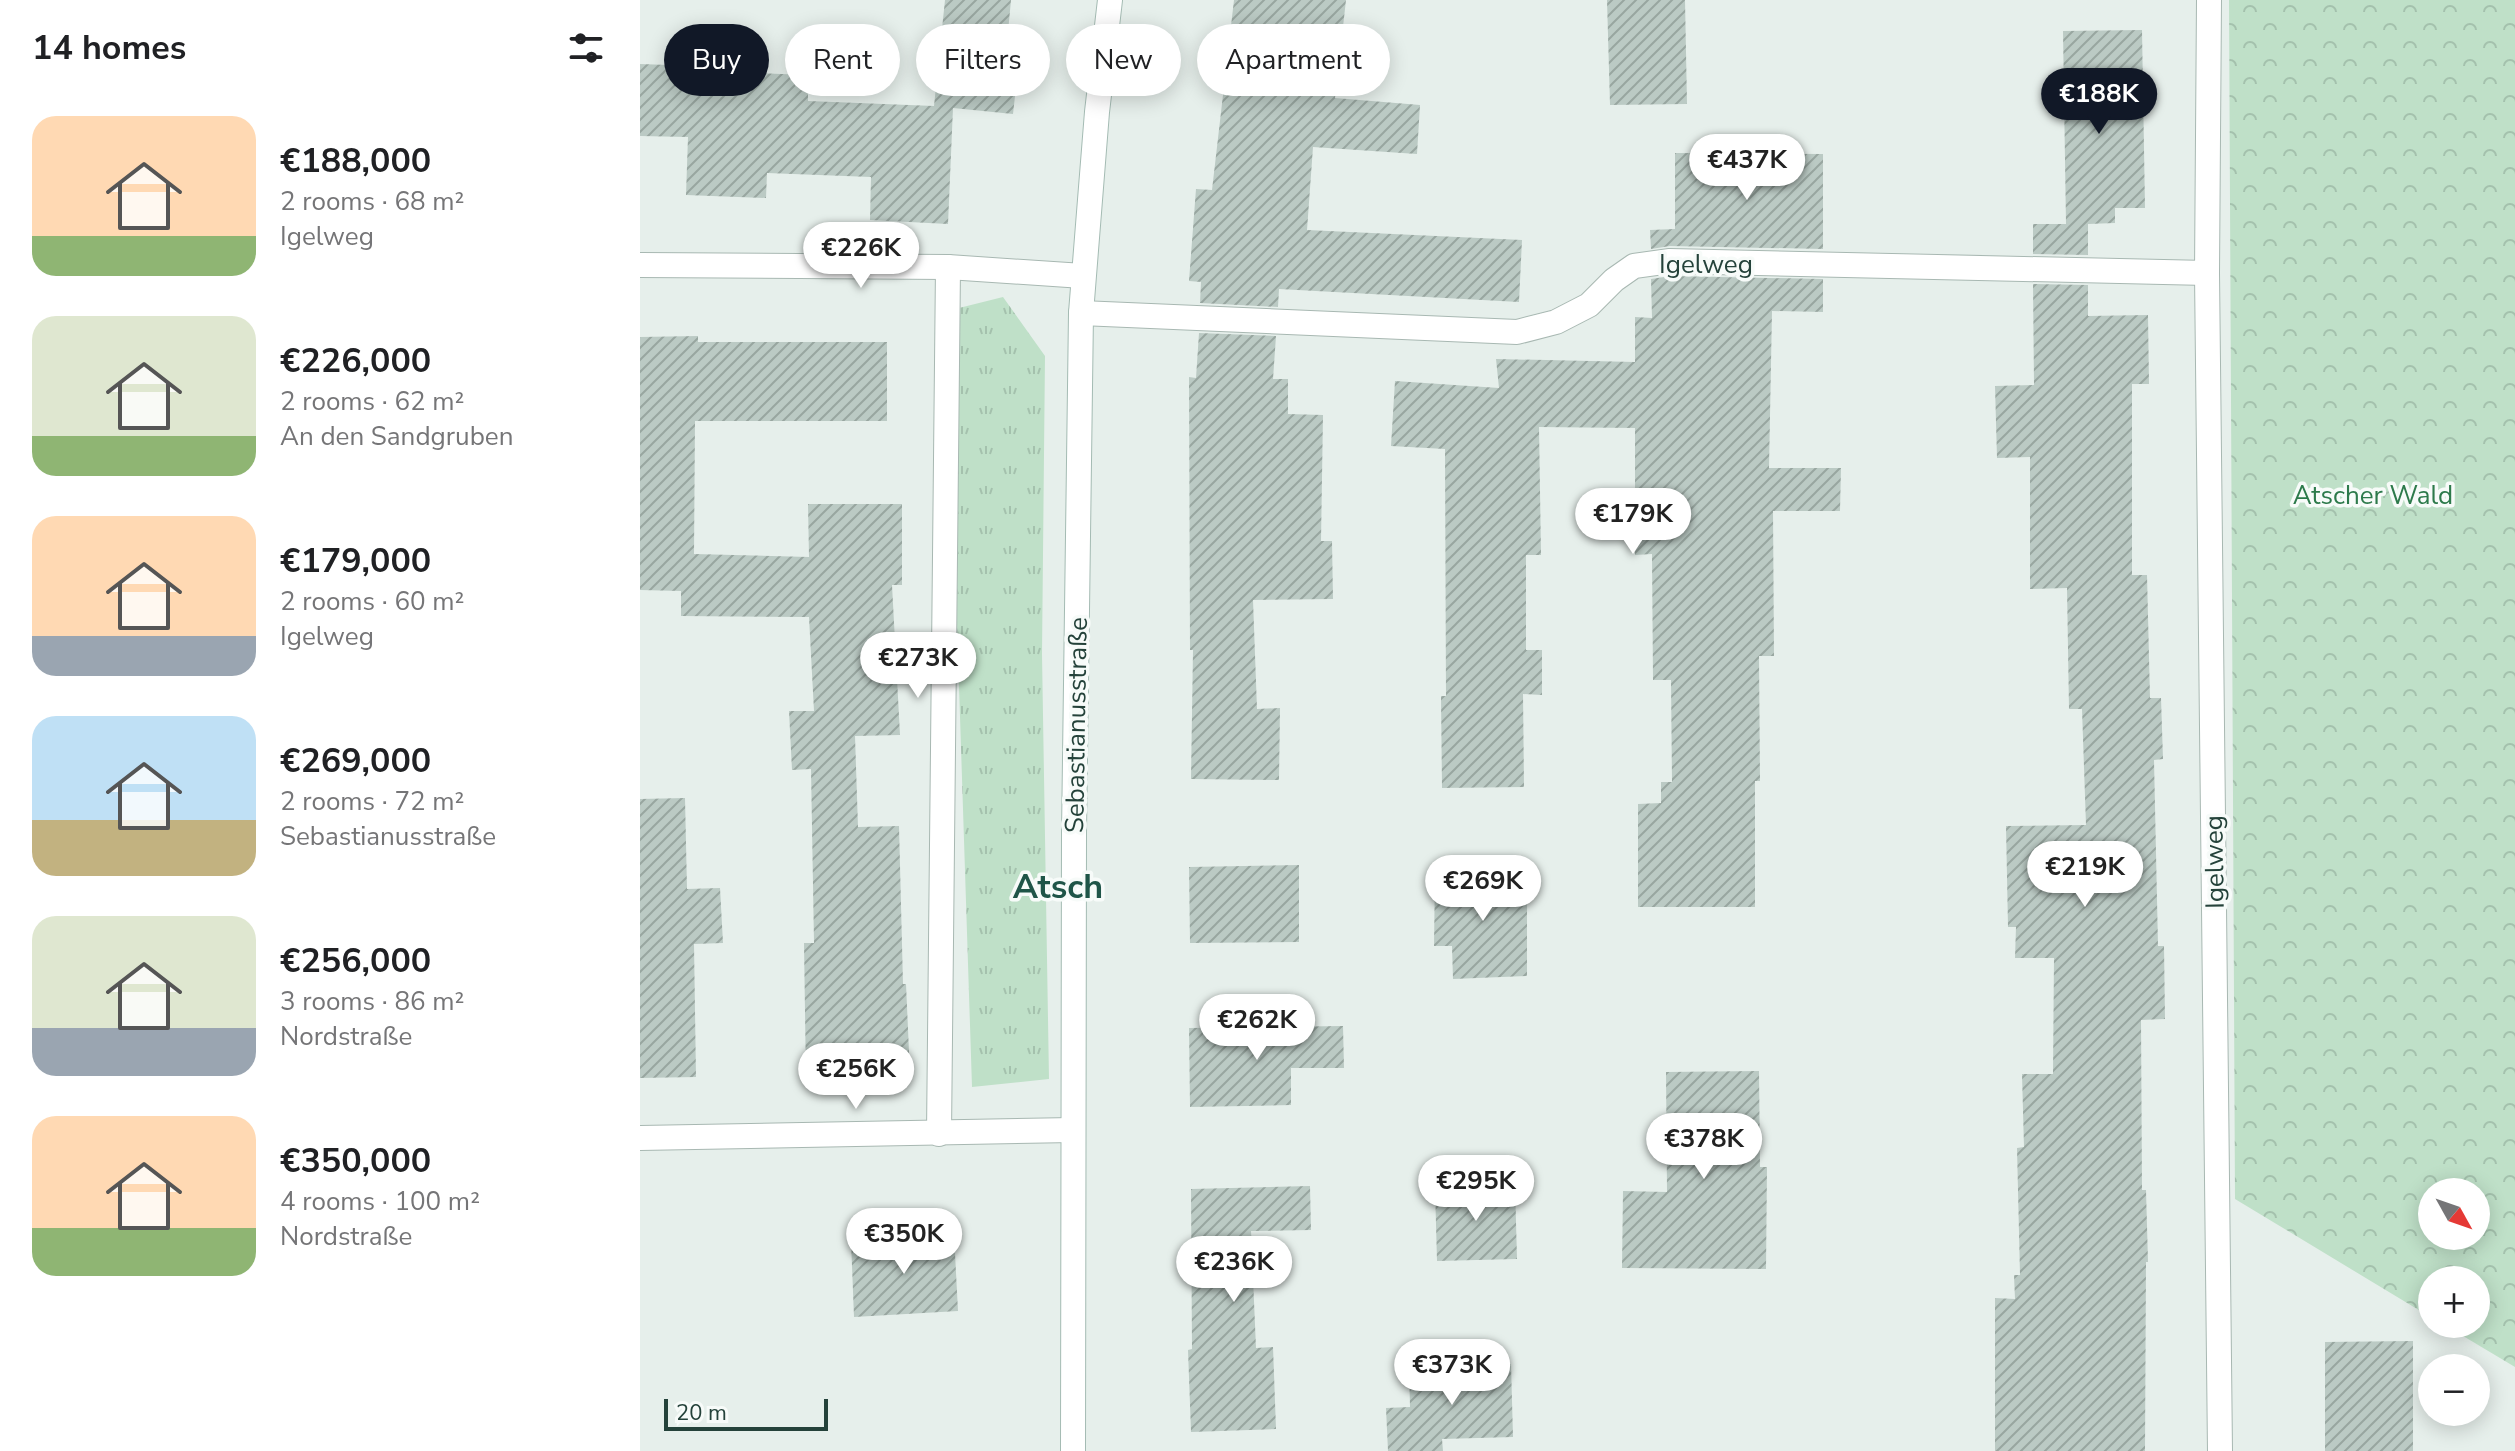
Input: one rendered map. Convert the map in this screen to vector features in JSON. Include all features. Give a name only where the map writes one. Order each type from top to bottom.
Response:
[{"type":"street","name":"Sebastianusstraße","points":[[1073,1451],[1077,523],[1081,313],[1110,0]]},
{"type":"street","name":"Igelweg","points":[[2209,0],[2207,273],[2220,1451]]},
{"type":"street","name":"Igelweg","points":[[1081,313],[1517,332],[1556,322],[1589,305],[1614,280],[1634,266],[1670,261],[2207,273]]},
{"type":"street","points":[[640,265],[948,267],[1083,276]]},
{"type":"street","points":[[939,1134],[948,267]]},
{"type":"street","points":[[640,1138],[1073,1130]]},
{"type":"green space","name":"Atscher Wald","points":[[2229,0],[2515,0],[2515,1367],[2466,1338],[2490,1338],[2490,1266],[2418,1266],[2418,1310],[2235,1199]]},
{"type":"green space","points":[[1003,297],[1045,356],[1042,654],[1049,1079],[972,1087],[957,624],[959,308]]},
{"type":"building","points":[[945,0],[1011,0],[1009,24],[943,24]]},
{"type":"building","points":[[1234,0],[1346,0],[1343,24],[1231,24]]},
{"type":"building","points":[[1607,0],[1685,0],[1687,104],[1610,105]]},
{"type":"building","points":[[2142,30],[2145,208],[2115,208],[2115,223],[2088,224],[2088,255],[2033,254],[2033,224],[2066,224],[2063,31]]},
{"type":"building","points":[[640,64],[664,65],[664,96],[769,96],[769,74],[785,74],[785,96],[808,96],[808,101],[934,106],[935,96],[1015,96],[1013,114],[953,108],[948,224],[870,220],[871,177],[767,173],[766,198],[686,195],[688,137],[640,136]]},
{"type":"building","points":[[1223,96],[1335,96],[1420,105],[1417,154],[1313,147],[1307,230],[1522,240],[1519,302],[1279,289],[1278,307],[1200,303],[1201,282],[1189,281],[1196,189],[1212,190]]},
{"type":"building","points":[[1675,153],[1823,154],[1823,249],[1670,246],[1651,249],[1650,230],[1675,229]]},
{"type":"building","points":[[1671,276],[1823,279],[1823,312],[1772,311],[1769,468],[1841,468],[1840,511],[1773,511],[1774,656],[1759,656],[1760,781],[1755,781],[1755,907],[1638,907],[1638,804],[1661,803],[1661,782],[1672,782],[1671,680],[1653,680],[1652,554],[1635,555],[1635,428],[1539,427],[1541,555],[1526,555],[1526,650],[1542,650],[1542,695],[1523,694],[1524,787],[1442,788],[1441,696],[1446,696],[1445,449],[1391,446],[1395,381],[1499,388],[1496,359],[1635,362],[1635,317],[1652,318],[1651,279]]},
{"type":"building","points":[[2033,284],[2088,285],[2088,316],[2148,315],[2149,384],[2132,384],[2132,575],[2147,575],[2150,698],[2161,698],[2163,759],[2154,760],[2158,946],[2164,946],[2165,1019],[2141,1020],[2142,1190],[2146,1190],[2148,1262],[2145,1451],[1995,1451],[1995,1298],[2015,1299],[2014,1275],[2020,1275],[2017,1148],[2024,1147],[2022,1074],[2053,1074],[2054,958],[2015,958],[2016,927],[2008,927],[2006,826],[2086,825],[2082,709],[2069,709],[2067,588],[2030,589],[2030,457],[1997,458],[1995,386],[2034,385]]},
{"type":"building","points":[[1199,333],[1276,336],[1273,379],[1288,379],[1288,414],[1323,415],[1321,541],[1332,541],[1333,599],[1253,600],[1257,709],[1280,708],[1279,780],[1191,779],[1193,650],[1190,650],[1189,377],[1196,378]]},
{"type":"building","points":[[698,336],[698,342],[887,342],[887,421],[695,421],[694,554],[809,557],[808,504],[902,504],[902,585],[892,585],[900,735],[855,736],[858,827],[899,826],[903,984],[906,984],[910,1074],[806,1079],[804,943],[814,943],[811,769],[792,770],[789,711],[814,711],[809,617],[681,616],[681,591],[640,590],[640,337]]},
{"type":"building","points":[[685,798],[687,889],[720,888],[723,943],[694,944],[696,1077],[640,1078],[640,799]]},
{"type":"building","points":[[1299,865],[1299,942],[1190,943],[1189,867]]},
{"type":"building","points":[[1435,872],[1527,872],[1527,976],[1453,979],[1452,946],[1434,946]]},
{"type":"building","points":[[1343,1026],[1344,1068],[1291,1068],[1291,1105],[1190,1107],[1189,1028]]},
{"type":"building","points":[[1759,1071],[1760,1167],[1767,1167],[1766,1269],[1622,1268],[1623,1191],[1667,1192],[1666,1072]]},
{"type":"building","points":[[1515,1185],[1517,1259],[1437,1261],[1435,1187]]},
{"type":"building","points":[[1310,1186],[1311,1230],[1251,1231],[1256,1348],[1273,1347],[1276,1429],[1191,1432],[1188,1350],[1192,1349],[1191,1189]]},
{"type":"building","points":[[954,1234],[958,1311],[854,1317],[851,1240]]},
{"type":"building","points":[[2413,1341],[2413,1451],[2325,1451],[2325,1342]]},
{"type":"building","points":[[1511,1364],[1513,1437],[1442,1439],[1443,1451],[1388,1451],[1386,1408],[1410,1407],[1409,1366]]},
{"type":"district","name":"Atsch","points":[[1058,886]]}]
